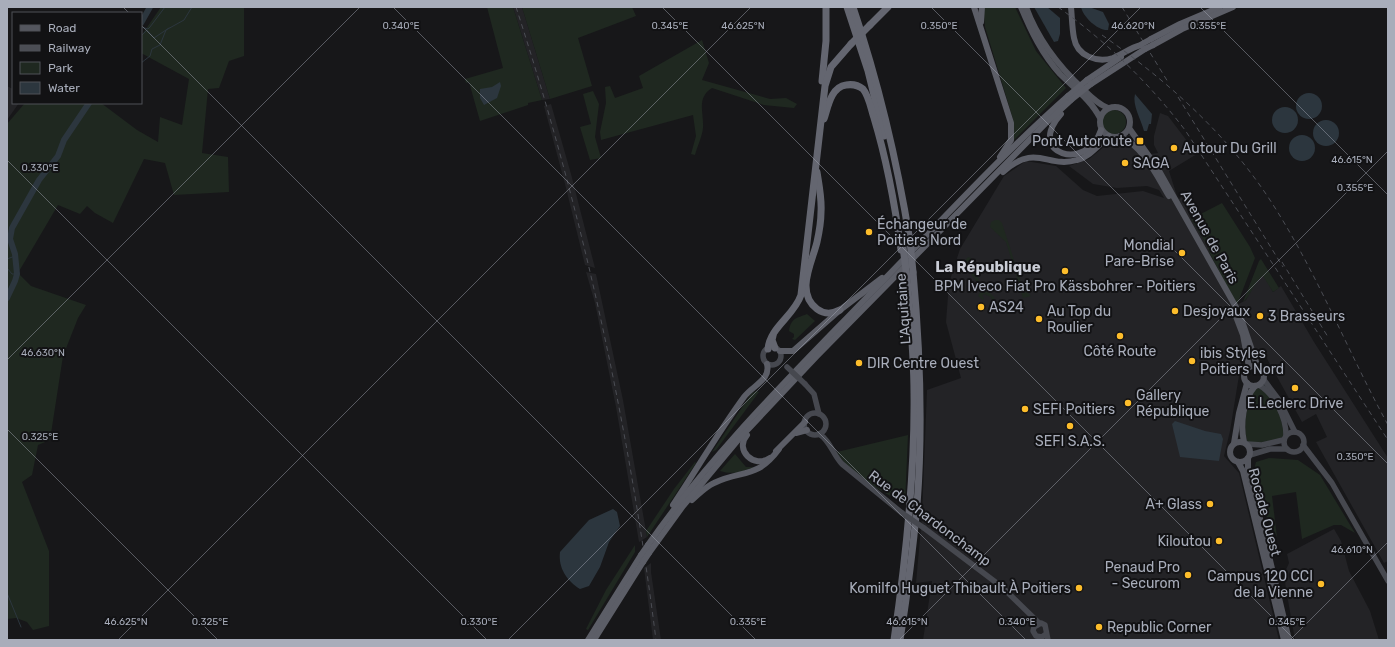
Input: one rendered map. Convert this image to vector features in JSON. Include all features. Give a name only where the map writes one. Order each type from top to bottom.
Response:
[{"type":"highway","points":[[821,114],[826,41],[826,7]]},
{"type":"highway","points":[[847,7],[868,71],[880,119],[902,248]]},
{"type":"highway","name":"L'Aquitaine","points":[[853,7],[873,69],[894,155],[910,242],[913,272],[920,390],[919,460],[914,536],[900,640]]},
{"type":"highway","points":[[856,7],[873,69]]},
{"type":"highway","points":[[840,310],[830,313],[818,310],[810,301],[804,285],[824,86],[834,62],[888,7]]},
{"type":"highway","points":[[816,165],[822,211],[817,242],[804,285],[794,310],[776,330],[772,337],[774,349],[793,351],[840,310],[886,275],[926,234],[940,223],[951,208],[1005,151],[1012,136],[1010,116],[974,7]]},
{"type":"highway","points":[[982,7],[980,18],[982,32]]},
{"type":"highway","points":[[1071,7],[1074,40],[1077,46],[1086,55],[1092,58],[1105,59],[1143,46],[1220,10],[1233,7]]},
{"type":"highway","points":[[588,640],[641,553],[701,476],[751,418],[940,223],[1070,99],[1089,82],[1143,46]]},
{"type":"highway","points":[[818,140],[834,92],[843,85],[850,84],[857,85],[863,89],[871,109],[884,152],[902,248]]},
{"type":"highway","points":[[1070,99],[1050,129],[1050,140],[1055,150],[1067,156],[1079,154],[1097,140],[1101,130]]},
{"type":"highway","points":[[594,640],[659,538],[706,478],[760,416],[1070,99]]},
{"type":"highway","points":[[956,215],[995,179],[1018,161],[1034,157],[1059,161],[1076,160],[1086,156],[1109,136]]},
{"type":"highway","name":"L'Aquitaine","points":[[894,640],[907,548],[913,466],[914,391],[909,298],[902,248]]},
{"type":"highway","points":[[648,544],[745,395],[766,377],[768,372],[767,364]]},
{"type":"highway","points":[[760,416],[744,438],[744,452],[750,459],[761,461],[766,460],[779,449]]},
{"type":"highway","points":[[659,538],[703,490],[723,479],[755,471],[766,464],[805,422]]},
{"type":"highway","points":[[793,434],[807,430]]},
{"type":"main road","points":[[1021,7],[1034,37],[1045,55],[1061,75],[1093,106],[1100,118],[1101,130],[1109,136],[1120,136],[1129,128],[1129,116],[1124,110],[1117,107],[1108,108],[1096,102],[1060,66],[1042,40],[1026,7]]},
{"type":"main road","points":[[1100,118],[1108,108]]},
{"type":"main road","name":"Avenue de Paris","points":[[1129,128],[1158,169],[1237,309],[1256,365]]},
{"type":"main road","name":"Avenue de Paris","points":[[1120,136],[1130,142],[1149,165],[1189,232],[1236,317],[1243,335],[1249,367]]},
{"type":"main road","points":[[774,349],[781,356],[780,361],[776,365],[767,364],[763,356],[774,349]]},
{"type":"main road","points":[[780,361],[814,394],[819,414],[826,420],[825,429],[829,443]]},
{"type":"main road","points":[[1323,470],[1309,457],[1298,451],[1294,452],[1286,449],[1270,449],[1249,456],[1244,461],[1238,462],[1233,459],[1230,454],[1231,448],[1234,443],[1247,383],[1244,375],[1249,367],[1256,365],[1264,370],[1264,380],[1279,400],[1295,432],[1302,436],[1303,445],[1323,470],[1335,488],[1388,581]]},
{"type":"main road","points":[[1249,456],[1250,449],[1246,443],[1242,424],[1244,411],[1247,399],[1257,386],[1264,380]]},
{"type":"main road","points":[[1247,383],[1267,391],[1281,413],[1285,425],[1286,449]]},
{"type":"main road","points":[[814,394],[811,414],[805,422],[807,430],[812,434],[819,434],[825,429]]},
{"type":"main road","points":[[811,414],[819,414]]},
{"type":"main road","points":[[1234,443],[1262,445],[1285,438],[1290,432],[1295,432]]},
{"type":"main road","name":"Rue de Chardonchamp","points":[[819,434],[829,443],[834,454],[842,464],[902,513],[1002,587],[1032,617],[1036,625]]},
{"type":"main road","points":[[1298,451],[1303,445]]},
{"type":"main road","name":"Rocade Ouest","points":[[1249,456],[1248,468],[1289,640]]},
{"type":"main road","name":"Rocade Ouest","points":[[1238,462],[1244,471],[1284,640]]},
{"type":"main road","points":[[1044,624],[1046,627],[1047,637],[1040,639],[1034,633],[1036,625],[1044,624]]},
{"type":"shaded area","points":[[513,7],[522,7],[550,99],[542,100]]},
{"type":"shaded area","points":[[7,86],[12,88],[12,104],[18,104],[7,120]]},
{"type":"shaded area","points":[[551,104],[595,268],[585,265],[544,106]]},
{"type":"shaded area","points":[[1160,113],[1168,116],[1197,154],[1169,171],[1177,196],[1179,199],[1182,197],[1191,219],[1207,245],[1210,254],[1237,305],[1246,300],[1256,281],[1264,276],[1273,292],[1281,286],[1314,342],[1388,458],[1388,561],[1384,563],[1316,442],[1327,437],[1316,414],[1302,422],[1265,355],[1242,357],[1230,431],[1224,456],[1239,473],[1279,640],[923,640],[932,581],[916,583],[922,516],[927,390],[961,378],[946,322],[949,283],[960,249],[1004,176],[1026,161],[1056,166],[1083,190],[1097,196],[1143,191],[1164,198],[1159,190],[1147,186],[1117,188],[1093,184],[1069,166],[1089,159],[1110,142],[1121,142],[1134,131],[1151,154],[1158,153],[1154,145],[1154,136]]},
{"type":"shaded area","points":[[586,272],[596,274],[623,400],[647,537],[639,542],[616,407],[595,303]]},
{"type":"shaded area","name":"Campus 120 CCI de la Vienne","points":[[1334,529],[1341,541],[1349,571],[1370,611],[1379,640],[1295,640],[1284,574],[1289,563],[1287,554]]},
{"type":"shaded area","points":[[651,563],[661,640],[653,640],[644,568]]},
{"type":"green space","points":[[161,7],[244,7],[244,56],[229,61],[219,88],[208,89],[202,153],[228,157],[229,192],[174,195],[165,163],[144,159],[113,223],[95,213],[87,206],[80,214],[58,205],[18,273],[31,286],[86,305],[78,318],[63,356],[50,440],[38,445],[32,475],[22,482],[49,551],[49,626],[33,630],[27,622],[16,618],[7,619],[7,124],[24,104],[102,104],[137,130],[158,142],[160,117],[182,125],[189,79],[142,54],[142,35]]},
{"type":"green space","points":[[487,7],[513,7],[542,100],[528,103],[528,105],[480,121],[469,82],[466,83],[465,79],[503,68]]},
{"type":"green space","points":[[522,7],[632,7],[636,16],[578,38],[592,86],[550,99]]},
{"type":"green space","points":[[985,7],[1015,7],[1036,51],[1066,88],[1014,140],[1013,119],[985,27]]},
{"type":"green space","points":[[702,40],[709,63],[702,80],[770,99],[786,98],[797,104],[794,108],[764,105],[712,88],[707,92],[702,101],[703,128],[695,155],[691,154],[696,136],[693,115],[601,140],[600,132],[606,103],[605,87],[610,86],[615,98],[643,88],[639,76]]},
{"type":"green space","points":[[593,91],[599,104],[595,137],[601,158],[590,160],[580,127],[591,124],[583,94]]},
{"type":"green space","points":[[1114,110],[1119,111],[1125,117],[1125,127],[1119,133],[1114,134],[1109,133],[1103,127],[1102,122],[1103,117],[1109,111]]},
{"type":"green space","points":[[1222,203],[1250,247],[1255,258],[1237,305],[1210,254],[1207,245],[1191,219]]},
{"type":"green space","points":[[999,220],[1002,223],[1023,288],[1031,296],[1023,298],[1006,242],[990,227],[991,222]]},
{"type":"green space","points":[[968,257],[971,258],[980,283],[994,297],[998,307],[997,309],[993,310],[991,297],[984,294],[982,296],[984,298],[983,300],[978,296],[980,292],[978,284],[965,266]]},
{"type":"green space","points":[[1261,259],[1279,288],[1273,292],[1263,276],[1243,302],[1259,261]]},
{"type":"green space","points":[[807,314],[815,321],[795,340],[792,339],[794,334],[789,331],[791,323],[795,319]]},
{"type":"green space","points":[[1260,388],[1270,396],[1274,402],[1280,415],[1284,436],[1276,441],[1250,443],[1247,441],[1245,427],[1246,415],[1255,389]]},
{"type":"green space","points":[[756,391],[759,392],[716,450],[712,452],[751,394]]},
{"type":"green space","points":[[908,435],[905,504],[858,476],[843,461],[837,452]]},
{"type":"green space","points":[[735,454],[746,467],[754,467],[729,473],[720,471]]},
{"type":"green space","points":[[1269,458],[1298,460],[1320,475],[1355,533],[1341,525],[1334,525],[1302,539],[1296,492],[1272,496],[1277,537],[1267,519],[1255,466],[1256,462]]},
{"type":"green space","points":[[695,462],[696,463],[647,537],[646,531],[674,489]]},
{"type":"green space","points":[[635,545],[635,552],[588,630],[586,629],[606,590]]},
{"type":"water","points":[[1034,7],[1047,7],[1060,18],[1060,34],[1058,41],[1054,42]]},
{"type":"water","points":[[1081,7],[1089,7],[1103,12],[1109,24],[1108,30],[1104,30],[1092,23],[1082,11]]},
{"type":"water","points":[[500,82],[501,86],[497,98],[484,105],[480,98],[480,89],[492,87]]},
{"type":"water","points":[[1309,93],[1318,97],[1322,106],[1318,115],[1309,119],[1300,115],[1296,106],[1300,97]]},
{"type":"water","points":[[1135,94],[1152,114],[1151,124],[1149,124],[1147,131],[1144,131],[1137,112],[1134,98]]},
{"type":"water","points":[[1285,107],[1294,111],[1298,120],[1294,129],[1285,133],[1276,129],[1272,120],[1276,111]]},
{"type":"water","points":[[1326,120],[1335,124],[1339,133],[1335,142],[1326,146],[1317,142],[1313,133],[1317,124]]},
{"type":"water","points":[[1302,135],[1311,139],[1315,148],[1311,157],[1302,161],[1293,157],[1289,148],[1293,139]]},
{"type":"water","points":[[1175,421],[1205,431],[1221,434],[1223,439],[1219,461],[1180,457],[1172,424]]},
{"type":"water","points":[[613,509],[617,512],[620,526],[609,542],[600,567],[589,586],[580,589],[575,586],[564,574],[560,563],[560,552],[589,520]]},
{"type":"waterway","points":[[142,21],[150,7]]},
{"type":"waterway","points":[[142,27],[148,29],[165,7]]},
{"type":"waterway","points":[[142,62],[150,56],[152,49],[160,45],[166,30],[184,20],[192,7]]},
{"type":"waterway","points":[[147,30],[154,38],[169,28]]},
{"type":"waterway","points":[[142,35],[146,31]]},
{"type":"waterway","points":[[7,298],[17,274],[15,254],[10,239],[12,228],[39,180],[58,156],[64,140],[88,104]]},
{"type":"waterway","points":[[7,243],[10,239]]},
{"type":"waterway","points":[[7,259],[15,256]]},
{"type":"waterway","points":[[7,268],[12,274],[17,274]]},
{"type":"waterway","points":[[7,593],[21,627]]},
{"type":"railway","points":[[516,7],[562,163],[583,241],[601,320],[618,400],[632,479],[656,640]]},
{"type":"railway","points":[[1058,7],[1093,34],[1126,64],[1157,96],[1185,130],[1388,440]]},
{"type":"railway","points":[[1122,7],[1168,82]]},
{"type":"railway","points":[[1102,35],[1149,70],[1192,108],[1213,129],[1251,173],[1268,197],[1301,252],[1388,425]]},
{"type":"railway","points":[[1178,97],[1283,267]]},
{"type":"railway","points":[[1282,262],[1328,337]]},
{"type":"place","name":"Pont Autoroute","points":[[1140,141]]},
{"type":"place","name":"Autour Du Grill","points":[[1174,148]]},
{"type":"place","name":"SAGA","points":[[1125,163]]},
{"type":"place","name":"Échangeur de Poitiers Nord","points":[[869,232]]},
{"type":"place","name":"Mondial Pare-Brise","points":[[1182,253]]},
{"type":"place","name":"BPM Iveco Fiat Pro Kässbohrer - Poitiers","points":[[1065,271]]},
{"type":"place","name":"AS24","points":[[981,307]]},
{"type":"place","name":"Desjoyaux","points":[[1175,311]]},
{"type":"place","name":"3 Brasseurs","points":[[1260,316]]},
{"type":"place","name":"Au Top du Roulier","points":[[1039,319]]},
{"type":"place","name":"Côté Route","points":[[1120,336]]},
{"type":"place","name":"ibis Styles Poitiers Nord","points":[[1192,361]]},
{"type":"place","name":"DIR Centre Ouest","points":[[859,363]]},
{"type":"place","name":"E.Leclerc Drive","points":[[1295,388]]},
{"type":"place","name":"Gallery République","points":[[1128,403]]},
{"type":"place","name":"SEFI Poitiers","points":[[1025,409]]},
{"type":"place","name":"SEFI S.A.S.","points":[[1070,426]]},
{"type":"place","name":"A+ Glass","points":[[1210,504]]},
{"type":"place","name":"Kiloutou","points":[[1219,541]]},
{"type":"place","name":"Penaud Pro - Securom","points":[[1188,575]]},
{"type":"place","name":"Campus 120 CCI de la Vienne","points":[[1321,584]]},
{"type":"place","name":"Komilfo Huguet Thibault À Poitiers","points":[[1079,588]]},
{"type":"place","name":"Republic Corner","points":[[1099,627]]},
{"type":"district","name":"La République","points":[[988,267]]}]
